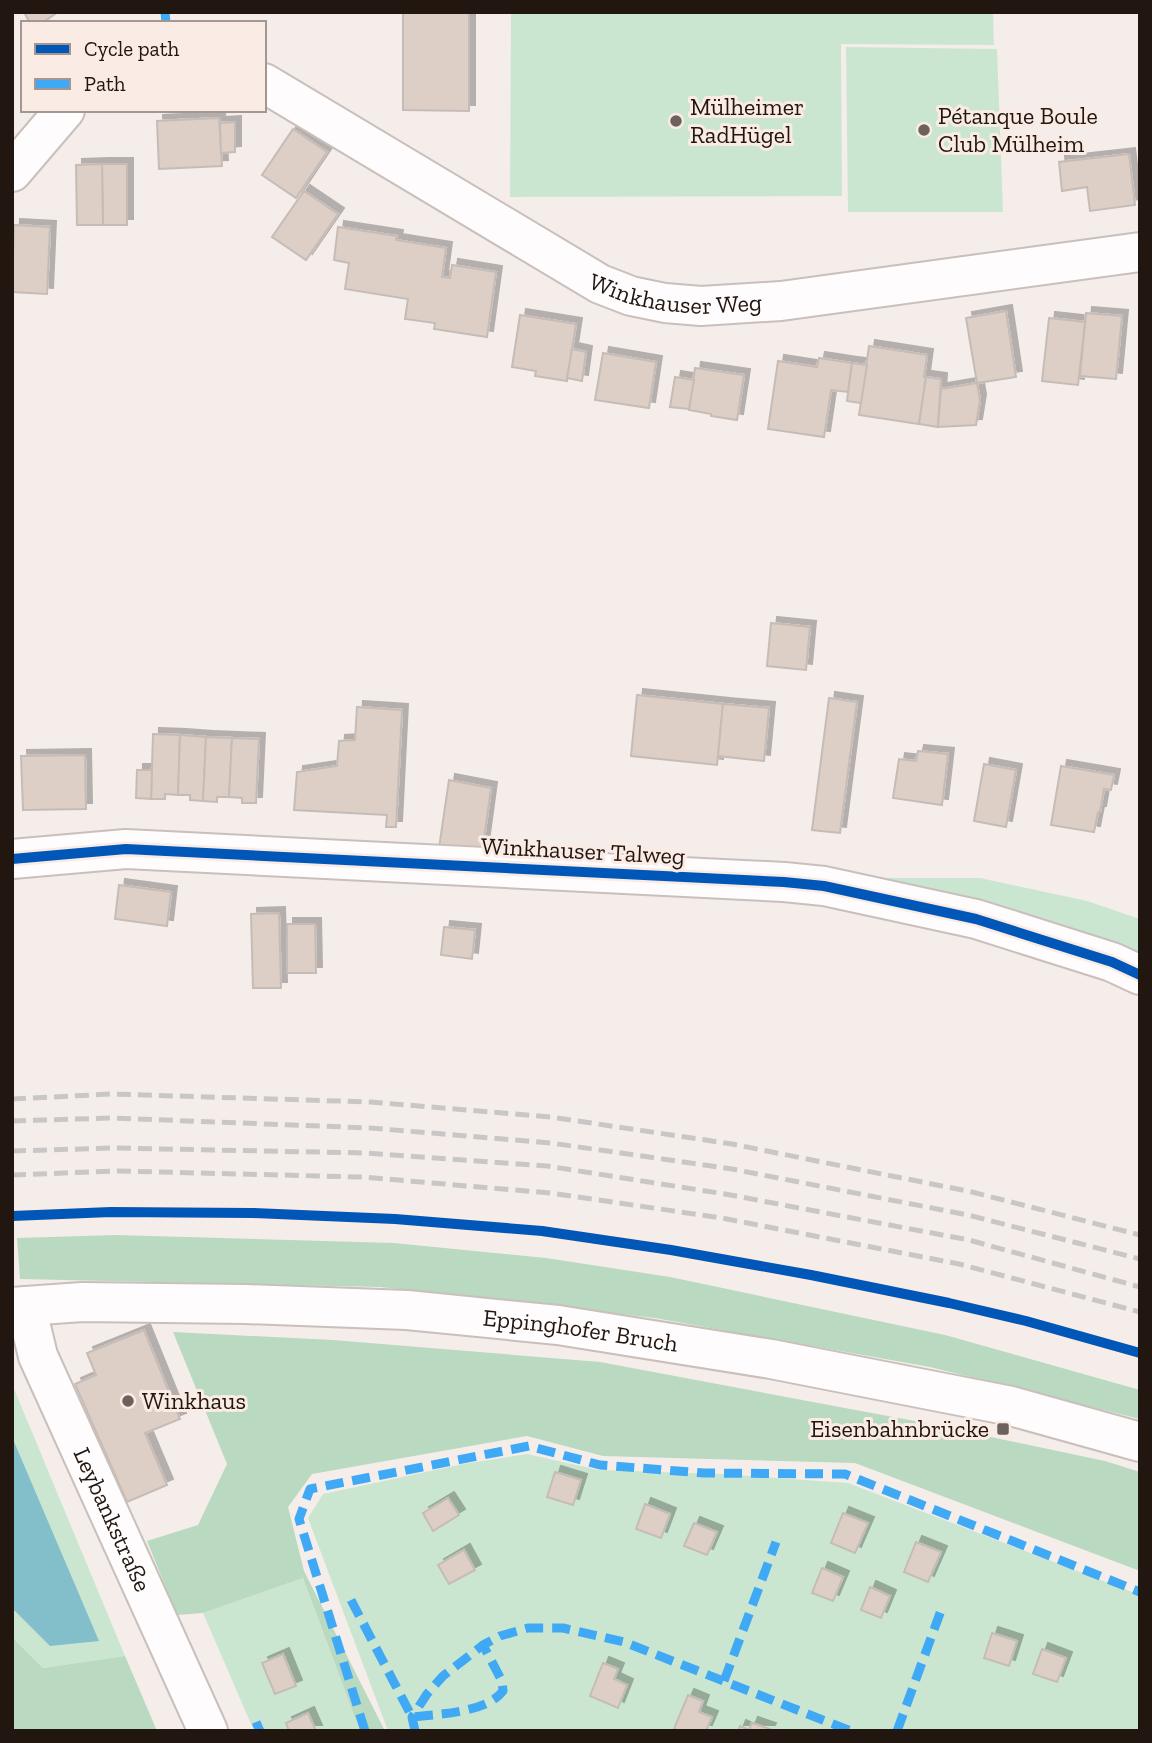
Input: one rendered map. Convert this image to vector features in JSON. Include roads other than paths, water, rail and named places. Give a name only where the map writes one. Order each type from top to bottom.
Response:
[{"type":"street","name":"Winkhauser Weg","points":[[266,84],[600,284],[631,296],[665,303],[701,306],[781,302],[1140,253]]},
{"type":"street","points":[[12,172],[63,112]]},
{"type":"street","name":"Winkhauser Talweg","points":[[12,859],[126,849],[824,886],[976,919],[1112,962],[1140,975]]},
{"type":"street","name":"Eppinghofer Bruch","points":[[19,1307],[82,1302],[272,1305],[407,1310],[558,1325],[771,1359],[1011,1406],[1140,1442]]},
{"type":"street","name":"Leybankstraße","points":[[19,1307],[38,1356],[208,1731]]},
{"type":"water","points":[[12,1437],[99,1641],[50,1646],[12,1608]]},
{"type":"railway","points":[[12,1099],[112,1094],[370,1102],[551,1117],[732,1144],[972,1192],[1140,1235]]},
{"type":"railway","points":[[12,1121],[112,1118],[370,1128],[551,1143],[732,1169],[968,1215],[1140,1259]]},
{"type":"railway","points":[[12,1151],[114,1148],[367,1153],[547,1166],[725,1194],[969,1240],[1140,1287]]},
{"type":"railway","points":[[12,1175],[117,1171],[362,1177],[550,1193],[722,1218],[959,1264],[1140,1312]]},
{"type":"place","name":"Mülheimer RadHügel","points":[[676,121]]},
{"type":"place","name":"Pétanque Boule Club Mülheim","points":[[924,130]]},
{"type":"place","name":"Winkhaus","points":[[128,1401]]},
{"type":"place","name":"Eisenbahnbrücke","points":[[1003,1429]]}]
